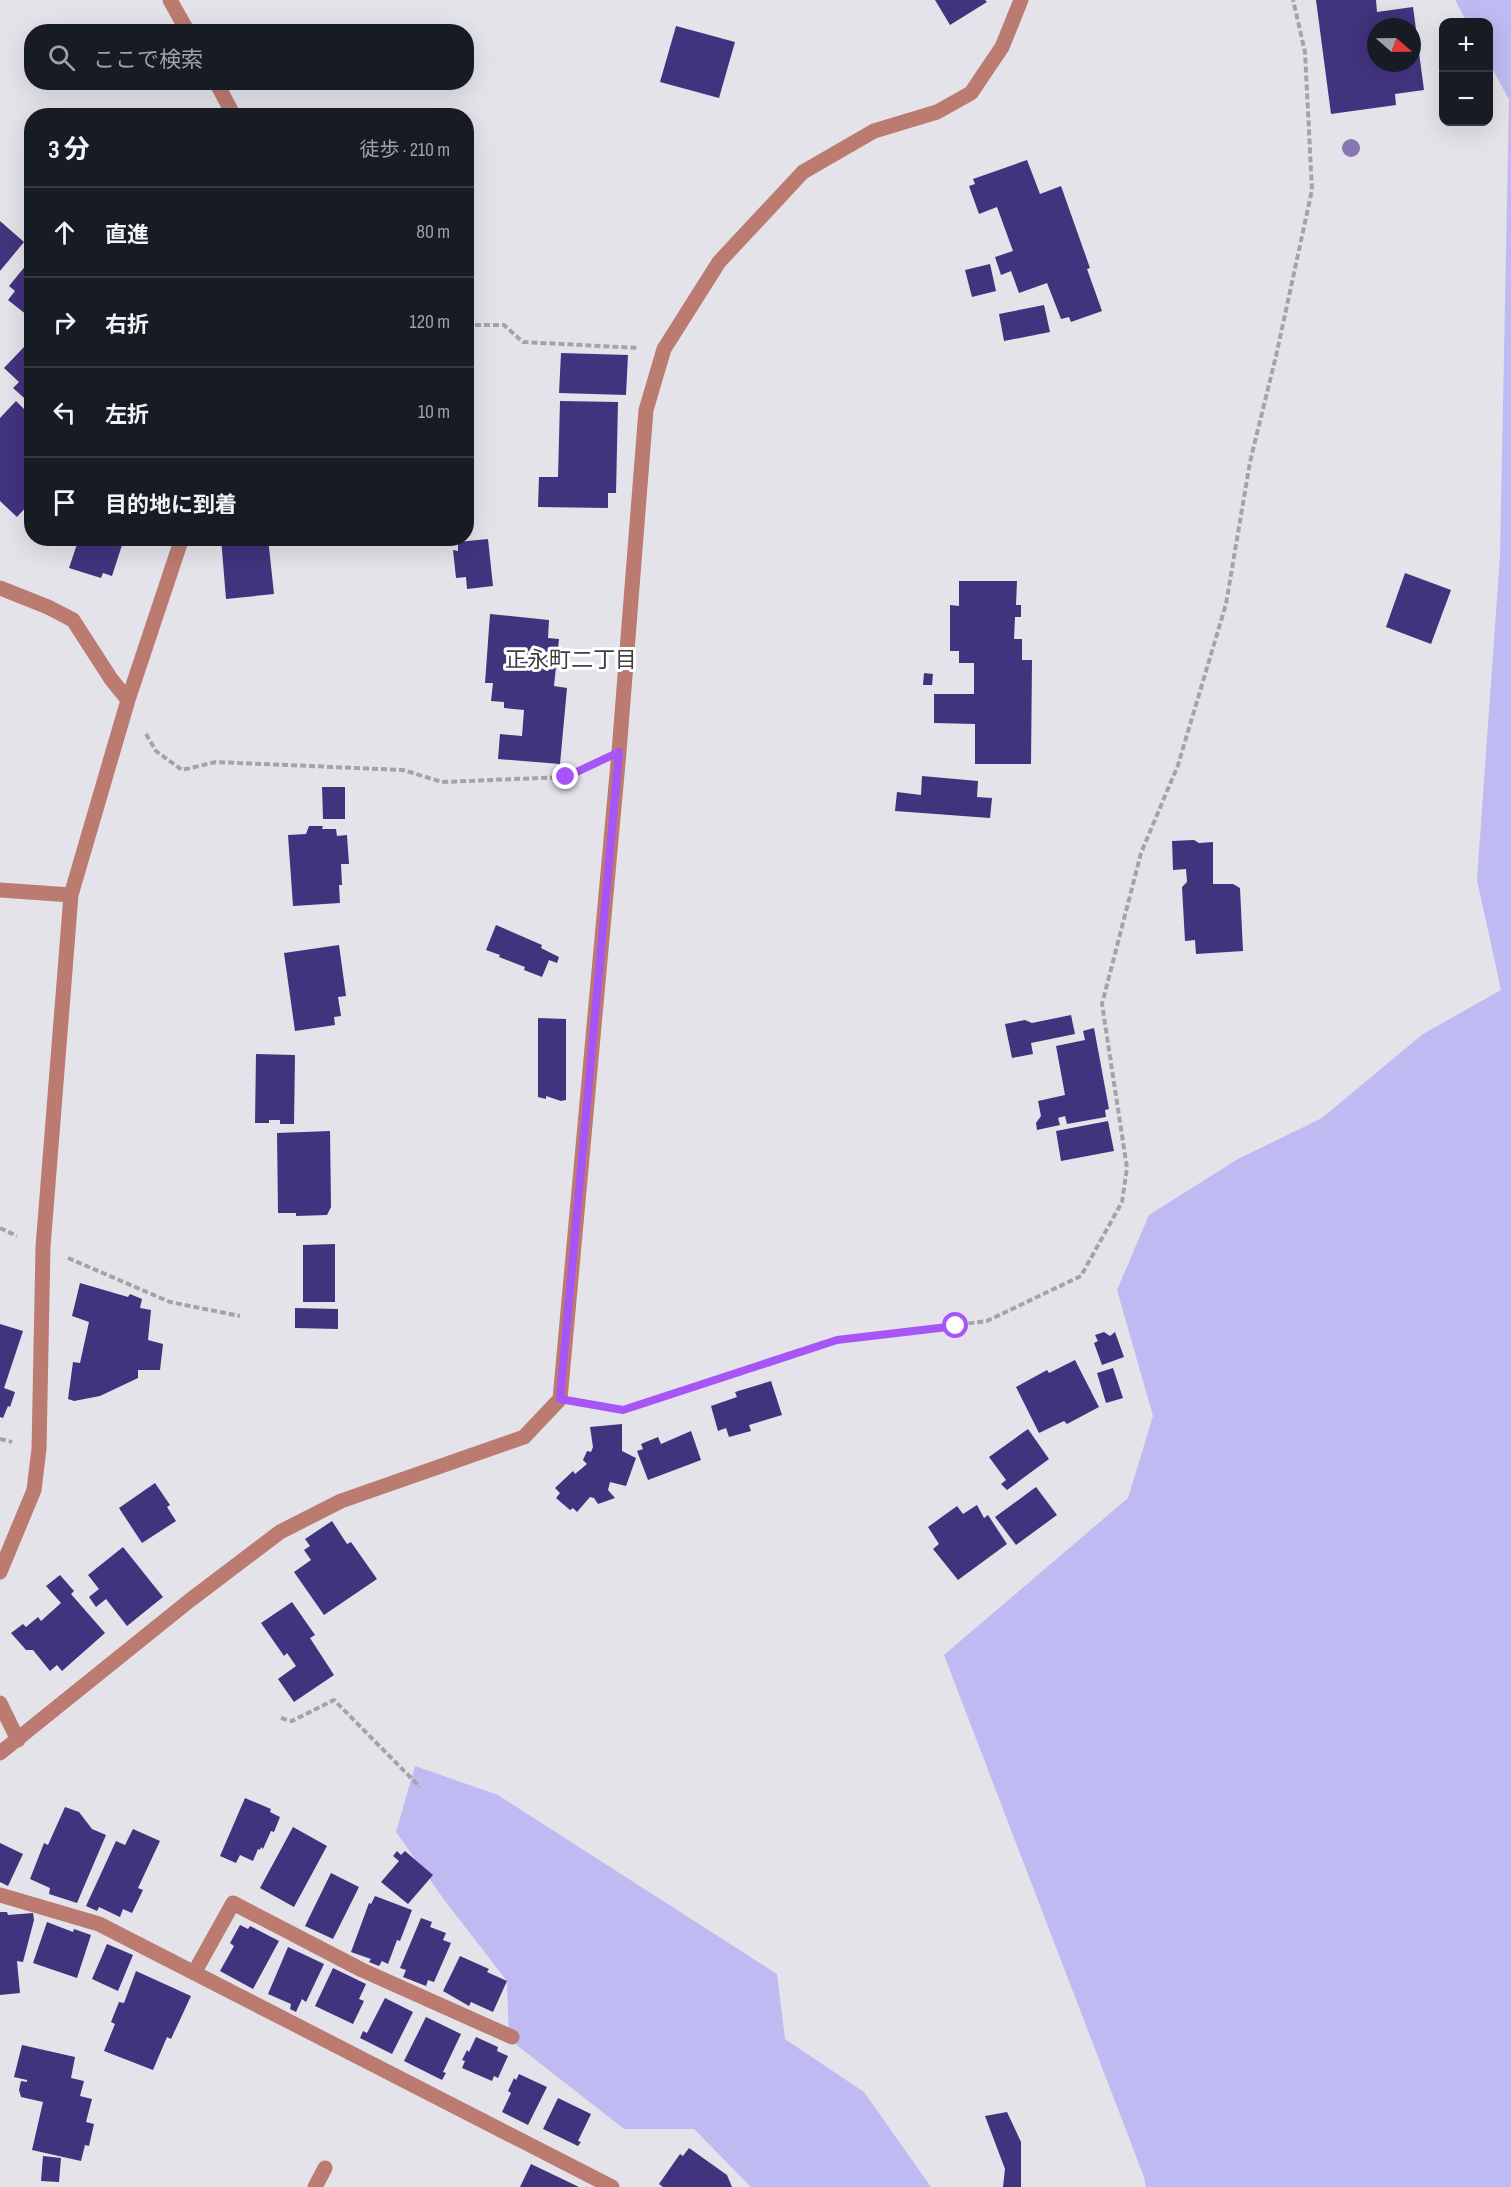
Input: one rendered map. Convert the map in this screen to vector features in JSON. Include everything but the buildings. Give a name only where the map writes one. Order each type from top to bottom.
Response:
[{"type":"street","points":[[170,0],[184,24]]},
{"type":"street","points":[[0,1752],[279,1532],[341,1501],[524,1437],[560,1399],[619,752],[646,410],[664,349],[719,262],[803,172],[874,131],[937,112],[971,93],[1002,47],[1021,0]]},
{"type":"street","points":[[220,90],[230,108]]},
{"type":"street","points":[[0,1572],[34,1490],[39,1449],[43,1247],[71,895],[128,700],[179,546]]},
{"type":"street","points":[[0,588],[48,607],[73,620],[111,679],[128,700]]},
{"type":"street","points":[[0,890],[71,895]]},
{"type":"street","points":[[0,1702],[18,1740]]},
{"type":"street","points":[[0,1895],[99,1924],[612,2187]]},
{"type":"street","points":[[194,1973],[233,1903],[362,1970],[512,2037]]},
{"type":"street","points":[[315,2187],[325,2168]]},
{"type":"path","points":[[560,1399],[623,1410],[837,1340],[987,1321],[1081,1276],[1122,1202],[1127,1168],[1102,1004],[1141,853],[1178,765],[1226,604],[1250,462],[1312,190],[1305,52],[1293,0]]},
{"type":"path","points":[[474,325],[504,325],[523,342],[664,349]]},
{"type":"path","points":[[128,700],[156,751],[182,770],[216,762],[403,770],[442,782],[555,778],[566,777],[619,752]]},
{"type":"path","points":[[0,1228],[170,1302],[240,1316]]},
{"type":"path","points":[[281,1718],[292,1721],[334,1700],[420,1786]]},
{"type":"shaded area","points":[[1455,0],[1511,0],[1511,2187],[1146,2187],[944,1655],[1128,1498],[1153,1416],[1117,1290],[1149,1215],[1238,1159],[1322,1118],[1423,1034],[1501,990],[1477,880],[1500,556],[1509,100],[1493,70],[1493,18],[1465,18]]},
{"type":"shaded area","points":[[415,1766],[498,1795],[777,1974],[785,2039],[864,2092],[931,2187],[751,2187],[694,2129],[624,2129],[509,2039],[507,1981],[445,1901],[396,1832]]},
{"type":"district","name":"正永町二丁目","points":[[571,660]]},
{"type":"route","points":[[566,777],[619,752],[560,1399],[623,1410],[837,1340],[956,1326]]}]
